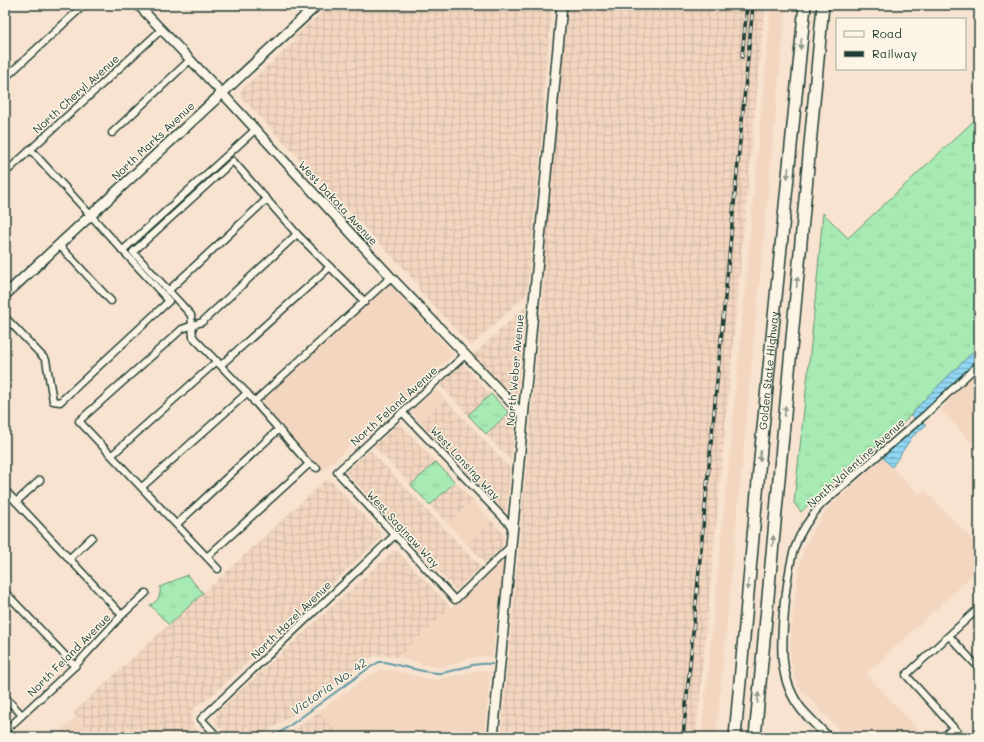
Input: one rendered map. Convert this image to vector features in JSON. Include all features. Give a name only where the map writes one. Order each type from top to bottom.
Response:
[{"type":"highway","name":"Golden State Highway","points":[[735,737],[761,448],[805,5]]},
{"type":"highway","name":"Golden State Highway","points":[[755,737],[823,5]]},
{"type":"main road","name":"North Marks Avenue","points":[[5,295],[317,5]]},
{"type":"main road","name":"North Weber Avenue","points":[[493,737],[562,5]]},
{"type":"street","points":[[5,78],[84,5]]},
{"type":"street","name":"West Dakota Avenue","points":[[138,5],[256,129],[391,277],[523,415]]},
{"type":"street","name":"North Cheryl Avenue","points":[[5,173],[162,30]]},
{"type":"street","points":[[112,133],[190,60]]},
{"type":"street","points":[[122,251],[256,129]]},
{"type":"street","points":[[5,317],[46,360],[53,401],[60,402],[169,301],[30,149]]},
{"type":"street","points":[[317,468],[309,464],[247,393],[193,337],[191,316],[133,252],[234,161],[298,234],[365,302]]},
{"type":"street","points":[[168,290],[267,199]]},
{"type":"street","points":[[218,569],[79,420],[182,329],[202,322],[298,234]]},
{"type":"street","points":[[59,245],[112,301]]},
{"type":"street","points":[[112,455],[330,267]]},
{"type":"street","points":[[254,402],[391,277]]},
{"type":"street","name":"North Feland Avenue","points":[[337,472],[465,355]]},
{"type":"street","name":"North Valentine Avenue","points":[[785,600],[788,570],[792,553],[805,525],[815,512],[823,503],[925,415],[979,364]]},
{"type":"street","points":[[142,487],[247,393]]},
{"type":"street","name":"West Lansing Way","points":[[402,412],[513,528]]},
{"type":"street","points":[[177,524],[279,429]]},
{"type":"street","points":[[207,557],[309,464]]},
{"type":"street","name":"West Saginaw Way","points":[[337,472],[455,600],[511,546]]},
{"type":"street","points":[[16,502],[40,480]]},
{"type":"street","points":[[5,490],[122,615]]},
{"type":"street","name":"North Hazel Avenue","points":[[218,737],[201,719],[395,535]]},
{"type":"street","points":[[69,559],[92,537]]},
{"type":"street","points":[[5,592],[75,666]]},
{"type":"street","name":"North Feland Avenue","points":[[5,730],[75,666],[122,615],[146,593]]},
{"type":"street","points":[[785,600],[781,644],[782,663],[785,678],[801,709],[828,737]]},
{"type":"street","points":[[962,737],[906,675],[979,608]]},
{"type":"street","points":[[949,636],[979,668]]},
{"type":"street","points":[[5,697],[22,715]]},
{"type":"street","points":[[943,737],[953,728]]},
{"type":"shaded area","points":[[330,5],[552,5],[543,99],[545,100],[527,294],[471,346],[417,288],[419,285],[241,97],[241,90],[295,41],[293,38]]},
{"type":"shaded area","points":[[569,5],[765,5],[696,737],[501,737],[544,278],[536,286]]},
{"type":"shaded area","points":[[771,5],[786,5],[716,737],[701,737],[731,441]]},
{"type":"shaded area","points":[[389,283],[454,354],[322,471],[260,403]]},
{"type":"shaded area","points":[[526,306],[516,405],[471,357]]},
{"type":"shaded area","points":[[463,364],[490,394],[468,415],[440,385]]},
{"type":"shaded area","points":[[979,368],[979,436],[972,443],[941,410],[946,405],[944,401]]},
{"type":"shaded area","points":[[436,389],[445,399],[420,422],[411,412]]},
{"type":"shaded area","points":[[445,399],[510,468],[506,513],[420,422]]},
{"type":"shaded area","points":[[509,413],[515,419],[511,461],[486,434]]},
{"type":"shaded area","points":[[399,423],[436,462],[411,485],[374,446]]},
{"type":"shaded area","points":[[370,450],[481,567],[456,590],[346,472]]},
{"type":"shaded area","points":[[883,458],[919,495],[925,490],[979,547],[979,569],[866,674],[925,737],[846,737],[798,686],[791,660],[790,646],[793,613],[803,551],[814,529],[829,507]]},
{"type":"shaded area","points":[[328,478],[380,532],[381,538],[209,698],[195,707],[192,715],[192,723],[198,733],[205,737],[95,737],[73,713]]},
{"type":"shaded area","points":[[455,482],[473,501],[448,524],[430,505]]},
{"type":"shaded area","points":[[473,501],[492,521],[467,544],[448,524]]},
{"type":"shaded area","points":[[492,521],[504,534],[503,547],[485,563],[467,544]]},
{"type":"shaded area","points":[[394,550],[398,552],[451,608],[398,657],[378,655],[368,659],[308,704],[259,737],[228,737],[216,723],[215,719],[217,712]]},
{"type":"shaded area","points":[[500,563],[504,564],[492,657],[481,656],[444,667],[429,666],[398,657]]},
{"type":"shaded area","points":[[380,670],[393,670],[428,679],[441,679],[479,670],[490,672],[484,737],[342,737],[318,712],[367,677]]},
{"type":"shaded area","points":[[318,712],[342,737],[284,737]]},
{"type":"shaded area","points":[[76,717],[95,737],[54,737]]},
{"type":"green space","points":[[979,116],[979,346],[923,401],[899,428],[817,496],[801,512],[794,503],[823,213],[848,238]]},
{"type":"green space","points":[[491,394],[509,413],[486,434],[468,415]]},
{"type":"green space","points":[[436,462],[455,482],[430,505],[411,485]]},
{"type":"green space","points":[[187,575],[203,593],[169,625],[150,605],[158,598],[160,587]]},
{"type":"water","points":[[979,346],[979,360],[915,420],[911,415],[923,401]]},
{"type":"water","points":[[922,421],[926,425],[912,437],[892,467],[883,458]]},
{"type":"waterway","name":"Victoria No. 42","points":[[274,737],[379,662],[435,673],[447,672],[477,664],[492,664]]},
{"type":"railway","points":[[742,57],[747,5]]},
{"type":"railway","points":[[683,737],[753,5]]}]
